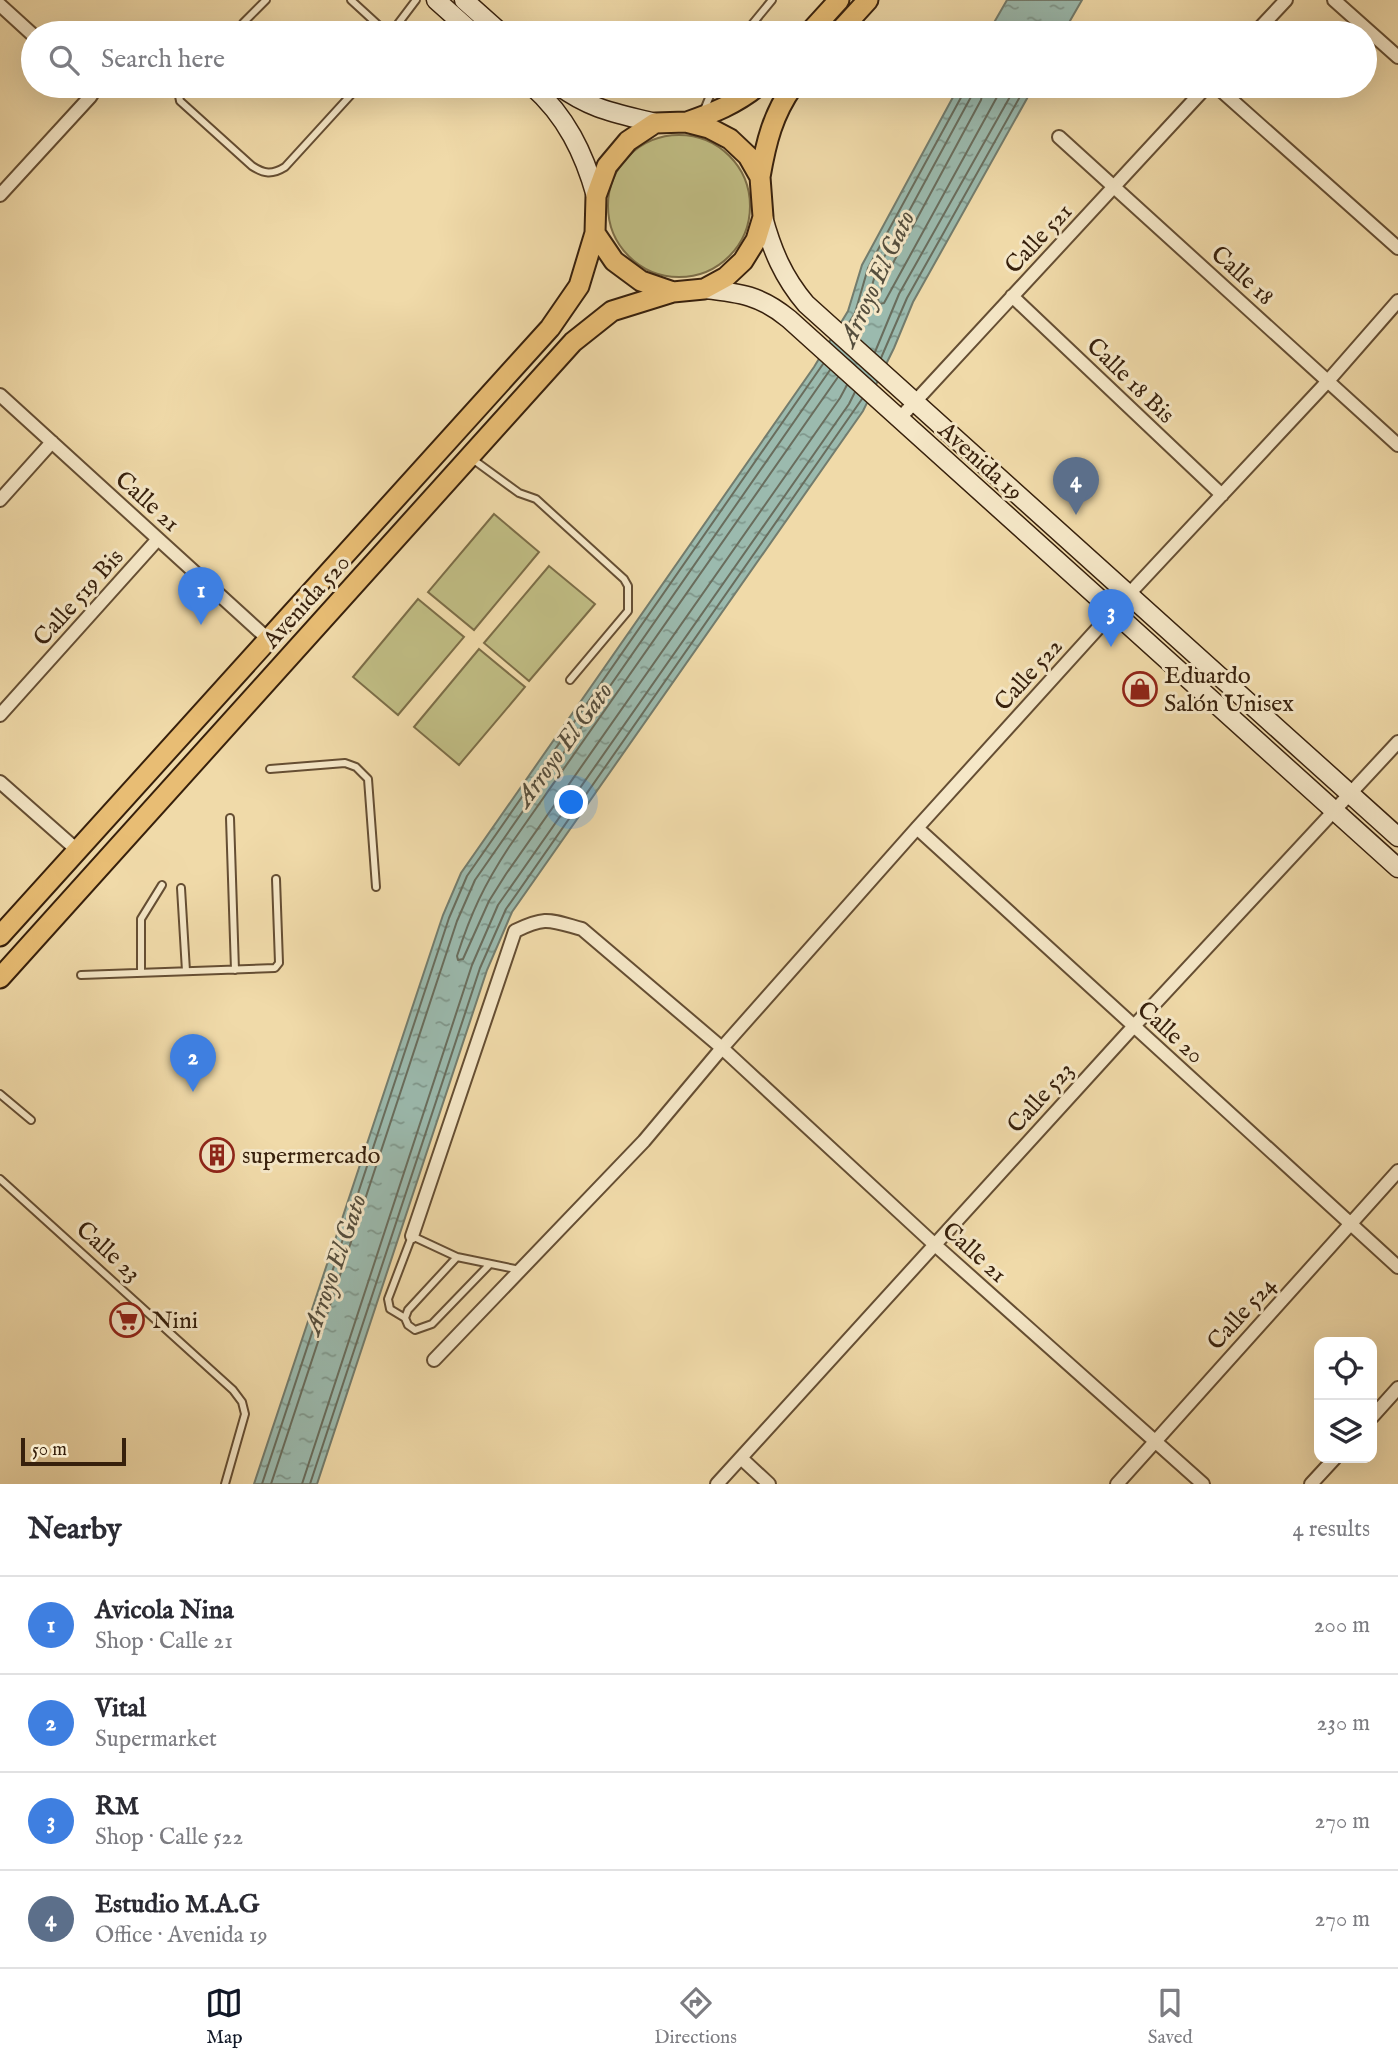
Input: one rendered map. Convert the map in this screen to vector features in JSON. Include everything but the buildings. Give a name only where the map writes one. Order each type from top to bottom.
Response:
[{"type":"main road","points":[[436,0],[460,21]]},
{"type":"main road","points":[[464,0],[488,21]]},
{"type":"main road","points":[[820,21],[839,0]]},
{"type":"main road","points":[[849,21],[868,0]]},
{"type":"main road","points":[[546,98],[575,137],[588,168],[596,197],[595,233],[614,261],[641,281],[673,292],[704,289],[726,277],[743,261],[756,240],[762,217],[760,177],[771,125],[784,98]]},
{"type":"main road","points":[[577,98],[605,111],[655,123],[693,120],[743,98]]},
{"type":"main road","points":[[693,120],[730,139],[747,156],[760,177]]},
{"type":"main road","points":[[596,197],[607,166],[628,141],[655,123]]},
{"type":"main road","name":"Avenida 19","points":[[762,217],[773,253],[789,285],[806,304],[1398,837]]},
{"type":"main road","name":"Avenida 520","points":[[0,936],[550,328],[579,286],[595,233]]},
{"type":"main road","name":"Avenida 19","points":[[704,289],[747,294],[772,305],[1398,868]]},
{"type":"main road","name":"Avenida 520","points":[[0,978],[573,342],[612,311],[673,292]]},
{"type":"street","points":[[1266,21],[1286,0]]},
{"type":"street","points":[[1334,0],[1358,21]]},
{"type":"street","points":[[0,5],[21,25]]},
{"type":"street","points":[[1377,38],[1398,57]]},
{"type":"street","points":[[0,195],[83,98]]},
{"type":"street","name":"Calle 521","points":[[899,419],[1196,98]]},
{"type":"street","points":[[1229,98],[1398,248]]},
{"type":"street","name":"Calle 18","points":[[1059,137],[1398,445]]},
{"type":"street","name":"Calle 18 Bis","points":[[1012,296],[1222,495]]},
{"type":"street","name":"Calle 522","points":[[434,1360],[644,1141],[722,1048],[916,828],[1112,612],[1328,381],[1398,301]]},
{"type":"street","name":"Calle 21","points":[[0,395],[268,639]]},
{"type":"street","points":[[0,500],[52,442]]},
{"type":"street","name":"Calle 519 Bis","points":[[0,715],[158,539]]},
{"type":"street","name":"Calle 523","points":[[717,1484],[1134,1026],[1398,742]]},
{"type":"street","points":[[0,782],[77,850]]},
{"type":"street","name":"Calle 20","points":[[916,828],[1398,1267]]},
{"type":"street","name":"Calle 21","points":[[412,1236],[515,931],[538,920],[555,921],[582,929],[722,1048],[934,1244],[1203,1484]]},
{"type":"street","name":"Calle 524","points":[[1117,1484],[1398,1171]]},
{"type":"street","points":[[1377,1411],[1398,1388]]},
{"type":"street","points":[[741,1458],[769,1484]]},
{"type":"street","points":[[1311,1484],[1330,1463]]},
{"type":"lane","points":[[245,21],[266,0]]},
{"type":"lane","points":[[351,0],[375,21]]},
{"type":"lane","points":[[399,21],[416,0]]},
{"type":"lane","points":[[755,21],[772,0]]},
{"type":"lane","points":[[179,98],[252,166],[270,174],[285,167],[348,98]]},
{"type":"lane","points":[[693,120],[707,98]]},
{"type":"lane","points":[[470,456],[519,493],[536,499],[624,579],[628,586],[628,611],[570,680]]},
{"type":"lane","points":[[270,769],[345,763],[356,766],[368,779],[376,887]]},
{"type":"lane","points":[[230,818],[235,970]]},
{"type":"lane","points":[[81,975],[275,968],[279,964],[276,879]]},
{"type":"lane","points":[[141,973],[141,919],[162,885]]},
{"type":"lane","points":[[181,888],[186,971]]},
{"type":"lane","points":[[0,1094],[31,1120]]},
{"type":"lane","name":"Calle 23","points":[[0,1179],[233,1390],[242,1402],[246,1414],[225,1484]]},
{"type":"lane","points":[[490,1264],[432,1324],[415,1330],[408,1325],[405,1318],[390,1309],[388,1299],[412,1236],[457,1257],[521,1270]]},
{"type":"lane","points":[[405,1318],[408,1310],[457,1257]]},
{"type":"shaded area","points":[[679,135],[706,140],[729,156],[745,179],[750,206],[745,233],[729,256],[706,272],[679,277],[652,272],[629,256],[613,233],[608,206],[613,179],[629,156],[652,140]]},
{"type":"shaded area","points":[[494,514],[539,552],[474,630],[428,592]]},
{"type":"shaded area","points":[[549,566],[595,604],[529,681],[484,643]]},
{"type":"shaded area","points":[[418,599],[464,637],[398,715],[353,677]]},
{"type":"shaded area","points":[[479,649],[525,687],[459,765],[414,727]]},
{"type":"water","points":[[1007,0],[1082,0],[1070,21],[995,21]]},
{"type":"water","name":"Arroyo El Gato","points":[[952,98],[1027,98],[913,302],[863,411],[512,912],[487,970],[317,1484],[254,1484],[443,915],[461,873],[814,367],[848,311],[862,265]]},
{"type":"place","name":"Estudio M.A.G","points":[[1076,515]]},
{"type":"place","name":"Avicola Nina","points":[[201,625]]},
{"type":"place","name":"RM","points":[[1111,647]]},
{"type":"place","name":"Eduardo Salón Unisex","points":[[1140,689]]},
{"type":"place","name":"Vital","points":[[193,1092]]},
{"type":"place","name":"supermercado","points":[[217,1155]]},
{"type":"place","name":"Nini","points":[[127,1320]]}]
